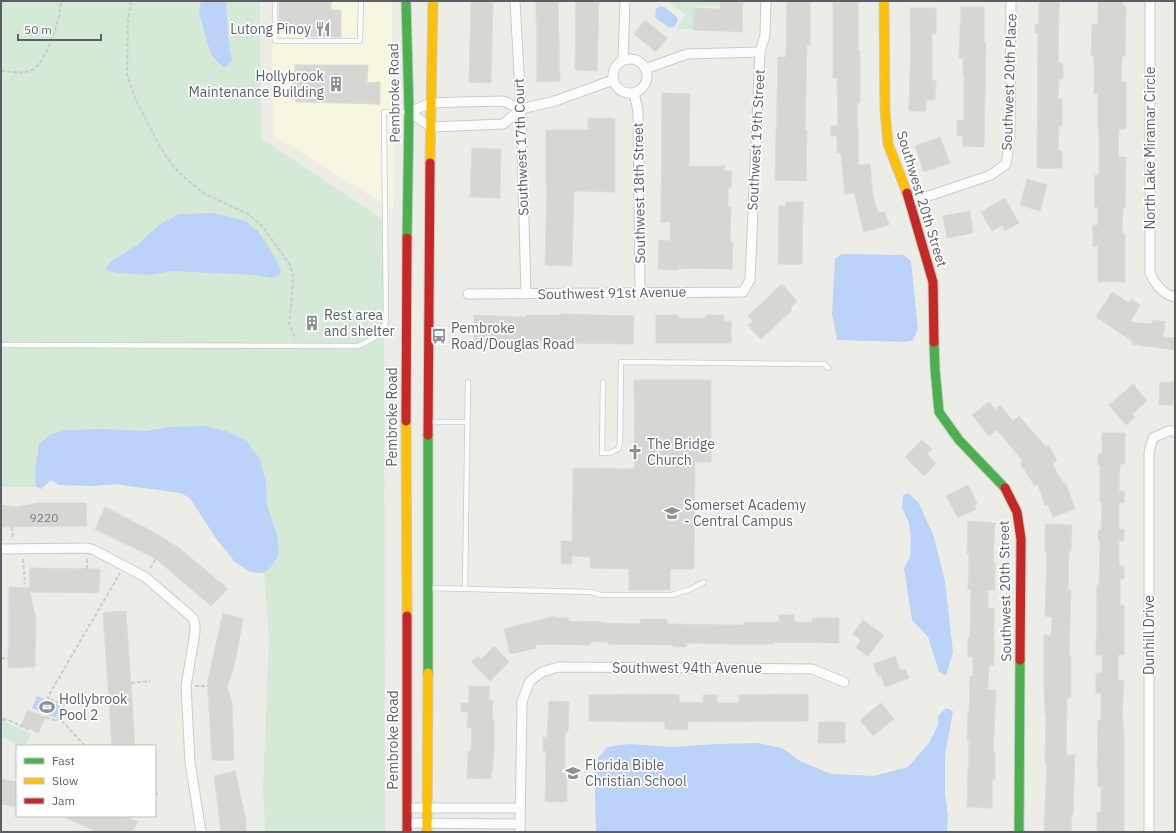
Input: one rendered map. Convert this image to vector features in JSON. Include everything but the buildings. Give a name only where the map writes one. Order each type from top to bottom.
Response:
[{"type":"main road","name":"Pembroke Road","points":[[406,1],[409,112],[406,357],[417,422],[427,588],[427,828]]},
{"type":"main road","name":"Pembroke Road","points":[[407,828],[417,422],[429,225],[433,1]]},
{"type":"main road","name":"Southwest 20th Street","points":[[884,1],[885,110],[888,144],[911,202],[933,282],[935,369],[939,412],[959,440],[1007,490],[1017,512],[1021,539],[1019,832]]},
{"type":"street","name":"Southwest 17th Court","points":[[515,1],[521,109],[526,294]]},
{"type":"street","points":[[623,60],[625,1]]},
{"type":"street","name":"Southwest 19th Street","points":[[750,280],[760,52],[765,35],[766,1]]},
{"type":"street","name":"Southwest 20th Place","points":[[911,202],[991,175],[1006,164],[1010,138],[1011,1]]},
{"type":"street","name":"North Lake Miramar Circle","points":[[1150,1],[1150,273],[1154,282],[1162,291],[1175,297]]},
{"type":"street","points":[[646,69],[687,54],[760,52]]},
{"type":"street","points":[[623,60],[636,60],[646,69],[647,77],[645,84],[642,89],[634,93],[629,94],[622,92],[617,88],[612,80],[614,70],[623,60]]},
{"type":"street","points":[[409,112],[431,127],[503,124],[521,109],[555,101],[612,80]]},
{"type":"street","name":"Southwest 18th Street","points":[[634,93],[638,111],[640,293]]},
{"type":"street","points":[[409,112],[431,103],[503,101],[521,109]]},
{"type":"street","name":"Southwest 91st Avenue","points":[[468,294],[743,292],[750,280]]},
{"type":"street","name":"Dunhill Drive","points":[[1149,832],[1149,452],[1154,438],[1168,431],[1175,431]]},
{"type":"street","points":[[1,549],[87,548],[94,550],[144,577],[193,618],[195,625],[194,646],[186,686],[190,762],[201,832]]},
{"type":"street","name":"Southwest 94th Avenue","points":[[520,808],[522,701],[530,680],[542,672],[558,667],[812,669],[844,682]]},
{"type":"street","points":[[407,808],[520,808],[520,828],[407,828]]},
{"type":"lane","points":[[275,1],[275,41],[360,41],[361,1]]},
{"type":"lane","points":[[1,345],[358,346],[371,340],[378,335],[386,322],[384,112],[409,112]]},
{"type":"lane","points":[[603,382],[602,453],[610,453],[618,449],[620,443],[621,362],[824,364],[828,368]]},
{"type":"lane","points":[[465,589],[468,382]]},
{"type":"lane","points":[[417,422],[467,422]]},
{"type":"lane","points":[[427,588],[592,592],[601,595],[672,595],[691,589],[704,582]]},
{"type":"path","points":[[1,71],[30,72],[38,66],[56,26],[61,1]]},
{"type":"path","points":[[131,1],[128,20],[126,75],[135,98],[159,145],[172,165],[186,179],[206,194],[248,214],[263,227],[290,265],[293,277],[289,324],[298,346]]},
{"type":"path","points":[[12,526],[13,548]]},
{"type":"path","points":[[22,548],[25,584]]},
{"type":"path","points":[[59,719],[65,706],[47,699],[116,581],[123,565]]},
{"type":"path","points":[[1,658],[8,659]]},
{"type":"path","points":[[130,682],[150,681]]},
{"type":"path","points":[[46,717],[57,721],[59,719]]},
{"type":"path","points":[[56,717],[84,745]]},
{"type":"path","points":[[3,720],[8,720],[28,728]]},
{"type":"shaded area","points":[[1,1],[260,1],[261,138],[384,220],[385,832],[265,832],[263,789],[269,637],[264,573],[250,572],[235,562],[215,537],[190,498],[180,493],[115,484],[94,486],[59,485],[51,480],[41,489],[36,487],[1,487]]},
{"type":"shaded area","points":[[272,1],[392,1],[393,210],[273,135]]},
{"type":"shaded area","points":[[667,1],[722,1],[722,6],[695,6],[695,29],[676,29],[686,15]]},
{"type":"shaded area","points":[[4,721],[31,734],[26,745],[18,745],[1,737],[1,728]]},
{"type":"water","points":[[201,1],[226,1],[228,36],[232,61],[224,68],[211,55],[199,13]]},
{"type":"water","points":[[661,6],[677,17],[676,18],[678,20],[675,26],[671,28],[670,26],[669,28],[655,17],[656,9]]},
{"type":"water","points":[[214,213],[245,221],[259,232],[277,261],[281,270],[279,276],[273,278],[254,275],[173,271],[149,275],[106,271],[107,266],[113,260],[136,246],[159,225],[179,214]]},
{"type":"water","points":[[842,254],[904,255],[911,261],[918,329],[913,340],[906,342],[837,340],[832,314],[835,259]]},
{"type":"water","points":[[205,426],[226,431],[247,441],[261,461],[266,483],[267,505],[277,535],[279,554],[272,566],[264,573],[250,572],[235,562],[215,537],[190,498],[181,493],[115,484],[94,486],[59,485],[51,480],[41,489],[36,487],[35,472],[39,444],[51,434],[67,430],[102,429],[146,431],[170,427]]},
{"type":"water","points":[[908,493],[918,502],[933,534],[945,581],[953,652],[946,676],[939,672],[928,637],[912,620],[904,568],[910,557],[911,537],[909,523],[902,508],[903,495]]},
{"type":"water","name":"Hollybrook Pool 2","points":[[37,696],[61,706],[56,718],[32,708]]},
{"type":"water","points":[[946,708],[953,711],[945,755],[945,793],[948,816],[947,832],[596,832],[595,792],[598,758],[607,747],[629,744],[672,747],[758,743],[782,748],[800,761],[831,774],[874,776],[908,767],[929,743],[938,725],[938,716]]},
{"type":"traffic: fast","points":[[406,1],[409,112],[407,238]]},
{"type":"traffic: fast","points":[[934,342],[939,412],[959,440],[1005,488]]},
{"type":"traffic: fast","points":[[428,435],[428,673]]},
{"type":"traffic: fast","points":[[1019,832],[1020,660]]},
{"type":"traffic: slow","points":[[430,163],[433,1]]},
{"type":"traffic: slow","points":[[884,1],[885,110],[888,144],[907,193]]},
{"type":"traffic: slow","points":[[406,421],[407,616]]},
{"type":"traffic: slow","points":[[427,832],[428,673]]},
{"type":"traffic: jam","points":[[428,435],[430,163]]},
{"type":"traffic: jam","points":[[907,193],[933,282],[934,342]]},
{"type":"traffic: jam","points":[[406,421],[407,238]]},
{"type":"traffic: jam","points":[[1005,488],[1017,512],[1021,539],[1020,660]]},
{"type":"traffic: jam","points":[[407,616],[407,832]]},
{"type":"place","name":"Lutong Pinoy","points":[[323,29]]},
{"type":"place","name":"Hollybrook Maintenance Building","points":[[336,84]]},
{"type":"place","name":"Rest area and shelter","points":[[312,323]]},
{"type":"place","name":"Pembroke Road/Douglas Road","points":[[439,336]]},
{"type":"place","name":"The Bridge Church","points":[[635,452]]},
{"type":"place","name":"Somerset Academy - Central Campus","points":[[672,513]]},
{"type":"place","name":"Hollybrook Pool 2","points":[[47,707]]},
{"type":"place","name":"Florida Bible Christian School","points":[[573,773]]}]
